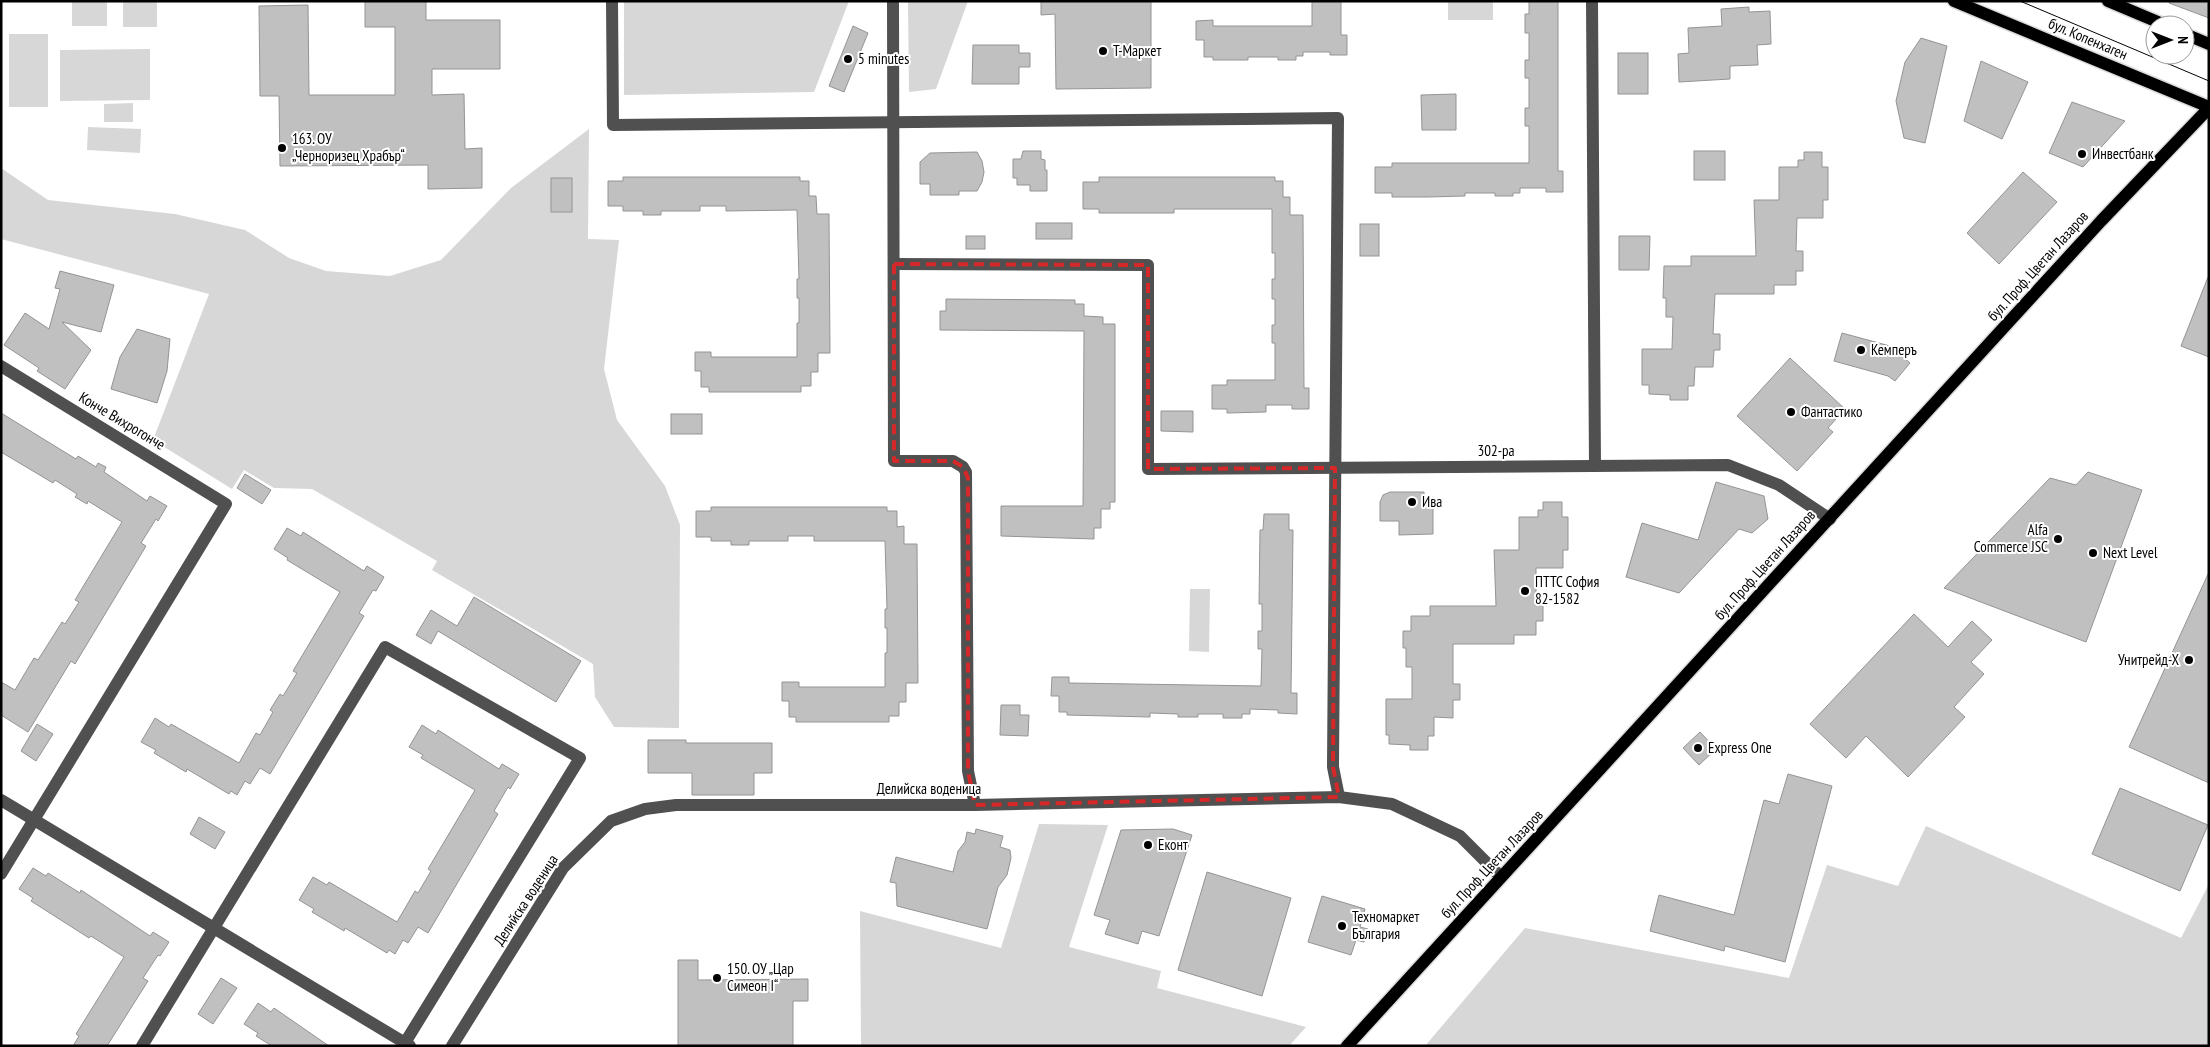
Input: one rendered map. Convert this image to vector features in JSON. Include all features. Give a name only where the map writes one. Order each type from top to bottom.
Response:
[{"type":"main road","name":"бул. Копенхаген","points":[[1954,1],[2209,108]]},
{"type":"main road","points":[[2108,1],[2145,17]]},
{"type":"main road","points":[[2195,38],[2209,44]]},
{"type":"main road","name":"бул. Проф. Цветан Лазаров","points":[[1347,1046],[2101,221],[2209,108]]},
{"type":"street","points":[[612,1],[613,125],[1338,118],[1333,767],[1339,797]]},
{"type":"street","points":[[893,1],[894,461],[953,461],[963,467],[968,478],[968,771],[975,806]]},
{"type":"street","points":[[1592,1],[1595,466]]},
{"type":"street","name":"302-ра","points":[[894,264],[1148,265],[1148,469],[1728,465],[1779,485],[1830,519]]},
{"type":"street","name":"Конче Вихрогонче","points":[[1,366],[226,504],[34,820]]},
{"type":"street","points":[[1,800],[214,928],[406,1045],[580,758],[385,648],[214,928],[142,1046]]},
{"type":"street","name":"Делийска воденица","points":[[452,1046],[563,868],[611,821],[645,809],[676,806],[975,806],[1339,797],[1392,804],[1460,836],[1501,877]]},
{"type":"street","points":[[1,874],[34,820]]},
{"type":"highlighted area","points":[[894,264],[1148,265],[1148,469],[1335,468],[1333,767],[1339,797],[975,805],[968,771],[968,478],[963,467],[953,461],[894,461]]},
{"type":"shaded area","points":[[72,1],[107,1],[107,26],[72,26]]},
{"type":"shaded area","points":[[123,1],[157,1],[157,27],[123,27]]},
{"type":"shaded area","points":[[624,1],[849,1],[814,92],[624,95]]},
{"type":"shaded area","points":[[908,1],[968,1],[936,89],[909,92]]},
{"type":"shaded area","points":[[1448,1],[1493,1],[1493,20],[1448,20]]},
{"type":"shaded area","points":[[9,34],[48,34],[48,107],[9,107]]},
{"type":"shaded area","points":[[150,49],[150,100],[60,101],[60,50]]},
{"type":"shaded area","points":[[133,103],[133,122],[104,122],[104,104]]},
{"type":"shaded area","points":[[88,127],[141,129],[140,153],[87,150]]},
{"type":"shaded area","points":[[589,129],[588,239],[619,240],[604,369],[617,420],[665,486],[680,525],[679,728],[614,727],[595,697],[593,664],[432,570],[437,561],[312,489],[274,488],[244,470],[232,489],[153,440],[209,294],[1,239],[1,168],[48,200],[175,214],[245,230],[289,258],[326,271],[390,276],[441,260],[511,188]]},
{"type":"shaded area","points":[[1190,589],[1210,589],[1209,652],[1189,651]]},
{"type":"shaded area","points":[[1039,824],[1108,825],[1069,947],[1161,971],[1157,988],[1306,1027],[1289,1046],[861,1046],[860,911],[1001,948]]},
{"type":"shaded area","points":[[1926,826],[2181,938],[2209,884],[2209,1046],[1425,1046],[1525,928],[1789,978],[1827,865],[1898,886]]},
{"type":"building","points":[[365,1],[426,1],[426,20],[500,20],[500,69],[432,69],[432,95],[464,94],[465,149],[482,148],[482,188],[428,189],[428,165],[280,166],[279,96],[260,96],[259,6],[308,5],[309,95],[395,95],[395,27],[365,27]]},
{"type":"building","name":"Т-Маркет","points":[[1041,1],[1151,1],[1151,88],[1056,89],[1055,14],[1041,15]]},
{"type":"building","points":[[1312,1],[1341,1],[1341,35],[1347,35],[1347,55],[1330,55],[1330,52],[1303,52],[1303,56],[1296,56],[1296,60],[1278,60],[1278,57],[1248,57],[1248,60],[1213,60],[1213,57],[1204,57],[1204,40],[1196,40],[1196,21],[1213,20],[1213,26],[1312,26]]},
{"type":"building","points":[[1529,1],[1558,1],[1558,171],[1563,171],[1563,192],[1546,192],[1546,188],[1520,188],[1520,193],[1513,193],[1513,196],[1495,196],[1495,193],[1465,193],[1465,196],[1428,197],[1392,197],[1392,193],[1375,193],[1375,167],[1392,167],[1392,163],[1529,163],[1529,126],[1525,126],[1525,108],[1529,108],[1529,78],[1525,78],[1525,60],[1529,60],[1529,33],[1525,33],[1525,14],[1529,14]]},
{"type":"building","points":[[2169,1],[2209,1],[2209,18],[2169,3]]},
{"type":"building","points":[[1749,7],[1749,12],[1770,11],[1771,44],[1757,45],[1758,65],[1730,66],[1730,79],[1679,82],[1678,54],[1689,53],[1688,28],[1722,26],[1721,9]]},
{"type":"building","name":"5 minutes","points":[[853,26],[868,33],[844,92],[829,86]]},
{"type":"building","points":[[1921,38],[1947,46],[1925,143],[1904,138],[1896,101],[1905,62]]},
{"type":"building","points":[[973,45],[1019,45],[1019,53],[1030,53],[1030,67],[1019,67],[1019,84],[972,84]]},
{"type":"building","points":[[1618,53],[1648,53],[1648,94],[1618,94]]},
{"type":"building","points":[[1981,61],[2028,82],[2002,139],[1964,121]]},
{"type":"building","points":[[1456,94],[1456,130],[1422,130],[1421,95]]},
{"type":"building","points":[[2072,102],[2125,121],[2083,167],[2049,153]]},
{"type":"building","points":[[1023,151],[1041,151],[1041,159],[1045,160],[1045,170],[1047,170],[1047,191],[1030,191],[1030,185],[1017,185],[1017,178],[1013,178],[1013,159],[1021,159]]},
{"type":"building","points":[[1694,151],[1725,151],[1725,180],[1694,180]]},
{"type":"building","points":[[977,152],[982,161],[984,172],[982,182],[977,191],[959,191],[959,195],[930,195],[930,184],[920,184],[920,162],[930,153]]},
{"type":"building","points":[[1804,152],[1822,152],[1822,167],[1828,167],[1828,200],[1823,200],[1823,218],[1797,218],[1796,251],[1803,251],[1803,271],[1796,271],[1796,285],[1774,285],[1774,294],[1715,294],[1713,334],[1720,334],[1720,350],[1714,350],[1713,367],[1695,367],[1694,386],[1688,386],[1688,400],[1670,400],[1670,395],[1649,394],[1649,385],[1642,385],[1642,349],[1672,349],[1673,317],[1666,317],[1666,298],[1663,298],[1664,266],[1691,266],[1691,256],[1756,256],[1754,200],[1779,200],[1779,167],[1798,167],[1798,160],[1804,160]]},
{"type":"building","points":[[2023,172],[2057,202],[1999,264],[1967,233]]},
{"type":"building","points":[[623,177],[800,177],[800,181],[809,181],[809,196],[816,196],[817,214],[829,214],[830,353],[818,353],[818,372],[811,372],[811,386],[801,386],[801,392],[709,392],[709,387],[701,387],[701,371],[695,371],[695,352],[711,352],[711,357],[797,357],[799,298],[797,298],[797,279],[799,279],[797,210],[726,211],[726,206],[700,206],[700,211],[661,211],[661,215],[643,215],[643,211],[623,211],[623,206],[608,206],[608,181],[623,181]]},
{"type":"building","points":[[1099,177],[1275,177],[1275,181],[1283,181],[1283,197],[1290,197],[1290,215],[1303,215],[1304,388],[1309,388],[1309,409],[1292,409],[1292,405],[1266,405],[1266,412],[1227,413],[1227,409],[1212,409],[1212,385],[1227,385],[1227,380],[1275,380],[1275,343],[1272,343],[1272,325],[1275,325],[1275,299],[1272,299],[1272,279],[1275,279],[1275,253],[1272,253],[1272,209],[1174,209],[1174,213],[1099,213],[1099,209],[1083,209],[1083,182],[1099,182]]},
{"type":"building","points":[[551,178],[572,178],[572,212],[551,212]]},
{"type":"building","points":[[1036,223],[1072,223],[1072,239],[1036,239]]},
{"type":"building","points":[[1360,224],[1379,224],[1379,256],[1360,256]]},
{"type":"building","points":[[966,236],[985,236],[985,249],[966,249]]},
{"type":"building","points":[[1619,236],[1650,236],[1649,270],[1619,270]]},
{"type":"building","points":[[60,271],[114,285],[101,332],[62,322],[91,350],[65,389],[37,371],[39,368],[4,345],[25,313],[49,329],[60,289],[55,288]]},
{"type":"building","points":[[2209,278],[2209,357],[2181,346]]},
{"type":"building","points":[[946,299],[1075,300],[1075,304],[1084,304],[1084,316],[1103,317],[1103,324],[1115,324],[1115,502],[1110,502],[1110,509],[1101,509],[1101,528],[1094,528],[1094,539],[1001,536],[1001,506],[1083,506],[1084,331],[940,330],[940,311],[946,311]]},
{"type":"building","points":[[137,329],[170,339],[167,371],[157,403],[111,389],[120,357]]},
{"type":"building","name":"Кемперъ","points":[[1842,333],[1890,346],[1910,363],[1895,381],[1888,376],[1834,361]]},
{"type":"building","name":"Фантастико","points":[[1790,358],[1845,409],[1828,428],[1833,432],[1797,471],[1737,416]]},
{"type":"building","points":[[1161,411],[1193,411],[1193,432],[1161,431]]},
{"type":"building","points":[[1,413],[76,459],[78,456],[96,467],[98,463],[106,467],[104,472],[147,501],[150,496],[167,506],[158,521],[156,519],[141,543],[146,546],[75,664],[71,661],[28,732],[1,715],[1,682],[15,690],[34,658],[38,660],[62,622],[65,624],[79,602],[75,600],[122,522],[88,501],[87,504],[75,497],[77,494],[55,480],[53,483],[1,452]]},
{"type":"building","points":[[671,414],[702,414],[702,434],[671,434]]},
{"type":"building","name":"Alfa Commerce JSC","points":[[2088,472],[2142,490],[2086,642],[1944,588],[2050,478],[2076,485]]},
{"type":"building","points":[[245,474],[271,490],[262,504],[237,488]]},
{"type":"building","points":[[1716,482],[1764,496],[1768,519],[1752,533],[1739,529],[1679,593],[1626,577],[1642,523],[1698,540]]},
{"type":"building","points":[[1390,492],[1424,492],[1424,504],[1433,504],[1433,534],[1399,535],[1399,521],[1380,521],[1380,502],[1383,495]]},
{"type":"building","points":[[1543,502],[1562,502],[1562,517],[1568,517],[1568,550],[1563,550],[1563,568],[1536,568],[1536,601],[1543,601],[1543,621],[1536,621],[1536,635],[1514,635],[1514,644],[1453,644],[1453,684],[1460,684],[1460,700],[1453,700],[1453,718],[1434,717],[1434,736],[1428,736],[1428,750],[1410,750],[1410,745],[1389,744],[1389,735],[1386,735],[1386,699],[1412,699],[1412,667],[1406,667],[1406,648],[1403,648],[1403,631],[1411,631],[1411,616],[1430,616],[1430,606],[1496,606],[1494,550],[1519,550],[1519,517],[1538,517],[1538,510],[1543,510]]},
{"type":"building","points":[[711,507],[887,507],[887,511],[897,511],[897,527],[904,526],[904,544],[917,544],[918,683],[906,683],[906,702],[899,702],[899,716],[889,716],[889,722],[796,722],[796,717],[789,717],[789,701],[782,701],[782,682],[799,682],[799,687],[885,687],[887,628],[885,628],[885,609],[887,609],[885,541],[814,541],[814,536],[788,536],[788,541],[749,541],[749,545],[731,545],[731,541],[711,541],[711,537],[696,537],[696,511],[711,511]]},
{"type":"building","points":[[1264,514],[1289,514],[1289,530],[1293,530],[1291,693],[1297,693],[1297,714],[1278,713],[1278,710],[1250,709],[1250,714],[1242,714],[1242,718],[1223,718],[1223,714],[1198,714],[1198,717],[1178,717],[1178,714],[1150,713],[1150,717],[1067,715],[1067,712],[1059,712],[1059,696],[1051,696],[1052,677],[1069,677],[1069,683],[1261,686],[1262,649],[1258,649],[1258,631],[1262,631],[1262,604],[1259,604],[1260,530],[1263,530]]},
{"type":"building","points":[[287,528],[301,536],[303,532],[364,571],[367,566],[384,577],[376,591],[373,590],[359,613],[364,616],[270,774],[260,768],[250,784],[245,781],[237,795],[231,791],[229,794],[187,769],[186,772],[154,753],[156,750],[141,742],[155,718],[169,727],[171,724],[239,763],[256,733],[260,735],[273,712],[270,710],[280,694],[283,696],[297,673],[293,671],[340,592],[287,560],[288,558],[274,549]]},
{"type":"building","name":"Унитрейд-Х","points":[[2209,572],[2209,783],[2129,747]]},
{"type":"building","points":[[474,597],[581,661],[556,702],[438,631],[431,644],[416,635],[431,610],[457,626]]},
{"type":"building","points":[[1914,614],[1948,647],[1972,621],[1992,640],[1971,662],[1984,674],[1954,707],[1965,717],[1908,777],[1866,736],[1846,758],[1810,724]]},
{"type":"building","points":[[1001,705],[1020,705],[1020,715],[1029,715],[1028,736],[1000,735]]},
{"type":"building","points":[[37,724],[53,734],[36,761],[21,751]]},
{"type":"building","points":[[422,725],[436,734],[438,730],[499,769],[502,764],[519,774],[510,789],[508,787],[494,811],[498,814],[428,933],[418,927],[408,943],[403,940],[395,954],[389,950],[387,953],[345,928],[344,931],[312,912],[314,909],[299,900],[313,877],[327,885],[329,882],[397,922],[415,891],[418,893],[431,871],[428,869],[475,790],[421,758],[423,755],[409,747]]},
{"type":"building","points":[[1700,732],[1716,749],[1699,765],[1683,748]]},
{"type":"building","points":[[648,740],[686,740],[686,743],[772,743],[772,773],[754,773],[754,795],[692,795],[692,773],[648,773]]},
{"type":"building","points":[[1788,774],[1832,786],[1785,962],[1725,946],[1724,951],[1650,931],[1659,895],[1734,915],[1764,800],[1779,804]]},
{"type":"building","points":[[2120,788],[2208,825],[2180,891],[2092,854]]},
{"type":"building","points":[[199,817],[225,832],[215,849],[190,834]]},
{"type":"building","points":[[976,829],[1003,836],[1000,847],[1010,850],[1011,858],[1007,875],[998,887],[987,929],[897,906],[896,883],[890,882],[896,857],[953,872],[958,851],[965,842],[967,832],[975,834]]},
{"type":"building","points":[[1173,829],[1192,835],[1159,936],[1142,931],[1138,944],[1105,934],[1110,920],[1094,915],[1121,830]]},
{"type":"building","points":[[33,868],[46,876],[48,873],[80,893],[81,890],[150,936],[153,932],[169,942],[143,978],[148,981],[107,1046],[73,1046],[79,1036],[76,1034],[124,957],[91,936],[89,938],[31,901],[33,898],[19,889]]},
{"type":"building","points":[[1207,872],[1291,898],[1262,996],[1178,970]]},
{"type":"building","points":[[1322,896],[1365,909],[1360,927],[1368,929],[1364,942],[1356,940],[1351,955],[1308,942]]},
{"type":"building","points":[[678,960],[698,960],[698,980],[808,979],[808,1001],[793,1001],[793,1046],[678,1046]]},
{"type":"building","points":[[221,978],[237,988],[213,1024],[198,1014]]},
{"type":"building","points":[[258,1003],[271,1012],[274,1008],[329,1046],[272,1046],[256,1036],[258,1033],[244,1024]]},
{"type":"tram line","points":[[2020,1],[2209,81]]},
{"type":"place","name":"Т-Маркет","points":[[1103,51]]},
{"type":"place","name":"5 minutes","points":[[848,59]]},
{"type":"place","name":"163. ОУ „Черноризец Храбър“","points":[[282,148]]},
{"type":"place","name":"Инвестбанк","points":[[2082,154]]},
{"type":"place","name":"Кемперъ","points":[[1861,350]]},
{"type":"place","name":"Фантастико","points":[[1791,412]]},
{"type":"place","name":"Ива","points":[[1412,502]]},
{"type":"place","name":"Alfa Commerce JSC","points":[[2058,539]]},
{"type":"place","name":"Next Level","points":[[2093,553]]},
{"type":"place","name":"ПТТС София 82-1582","points":[[1525,591]]},
{"type":"place","name":"Унитрейд-Х","points":[[2189,660]]},
{"type":"place","name":"Express One","points":[[1698,748]]},
{"type":"place","name":"Еконт","points":[[1148,845]]},
{"type":"place","name":"Техномаркет България","points":[[1342,926]]},
{"type":"place","name":"150. ОУ „Цар Симеон I“","points":[[717,978]]}]
